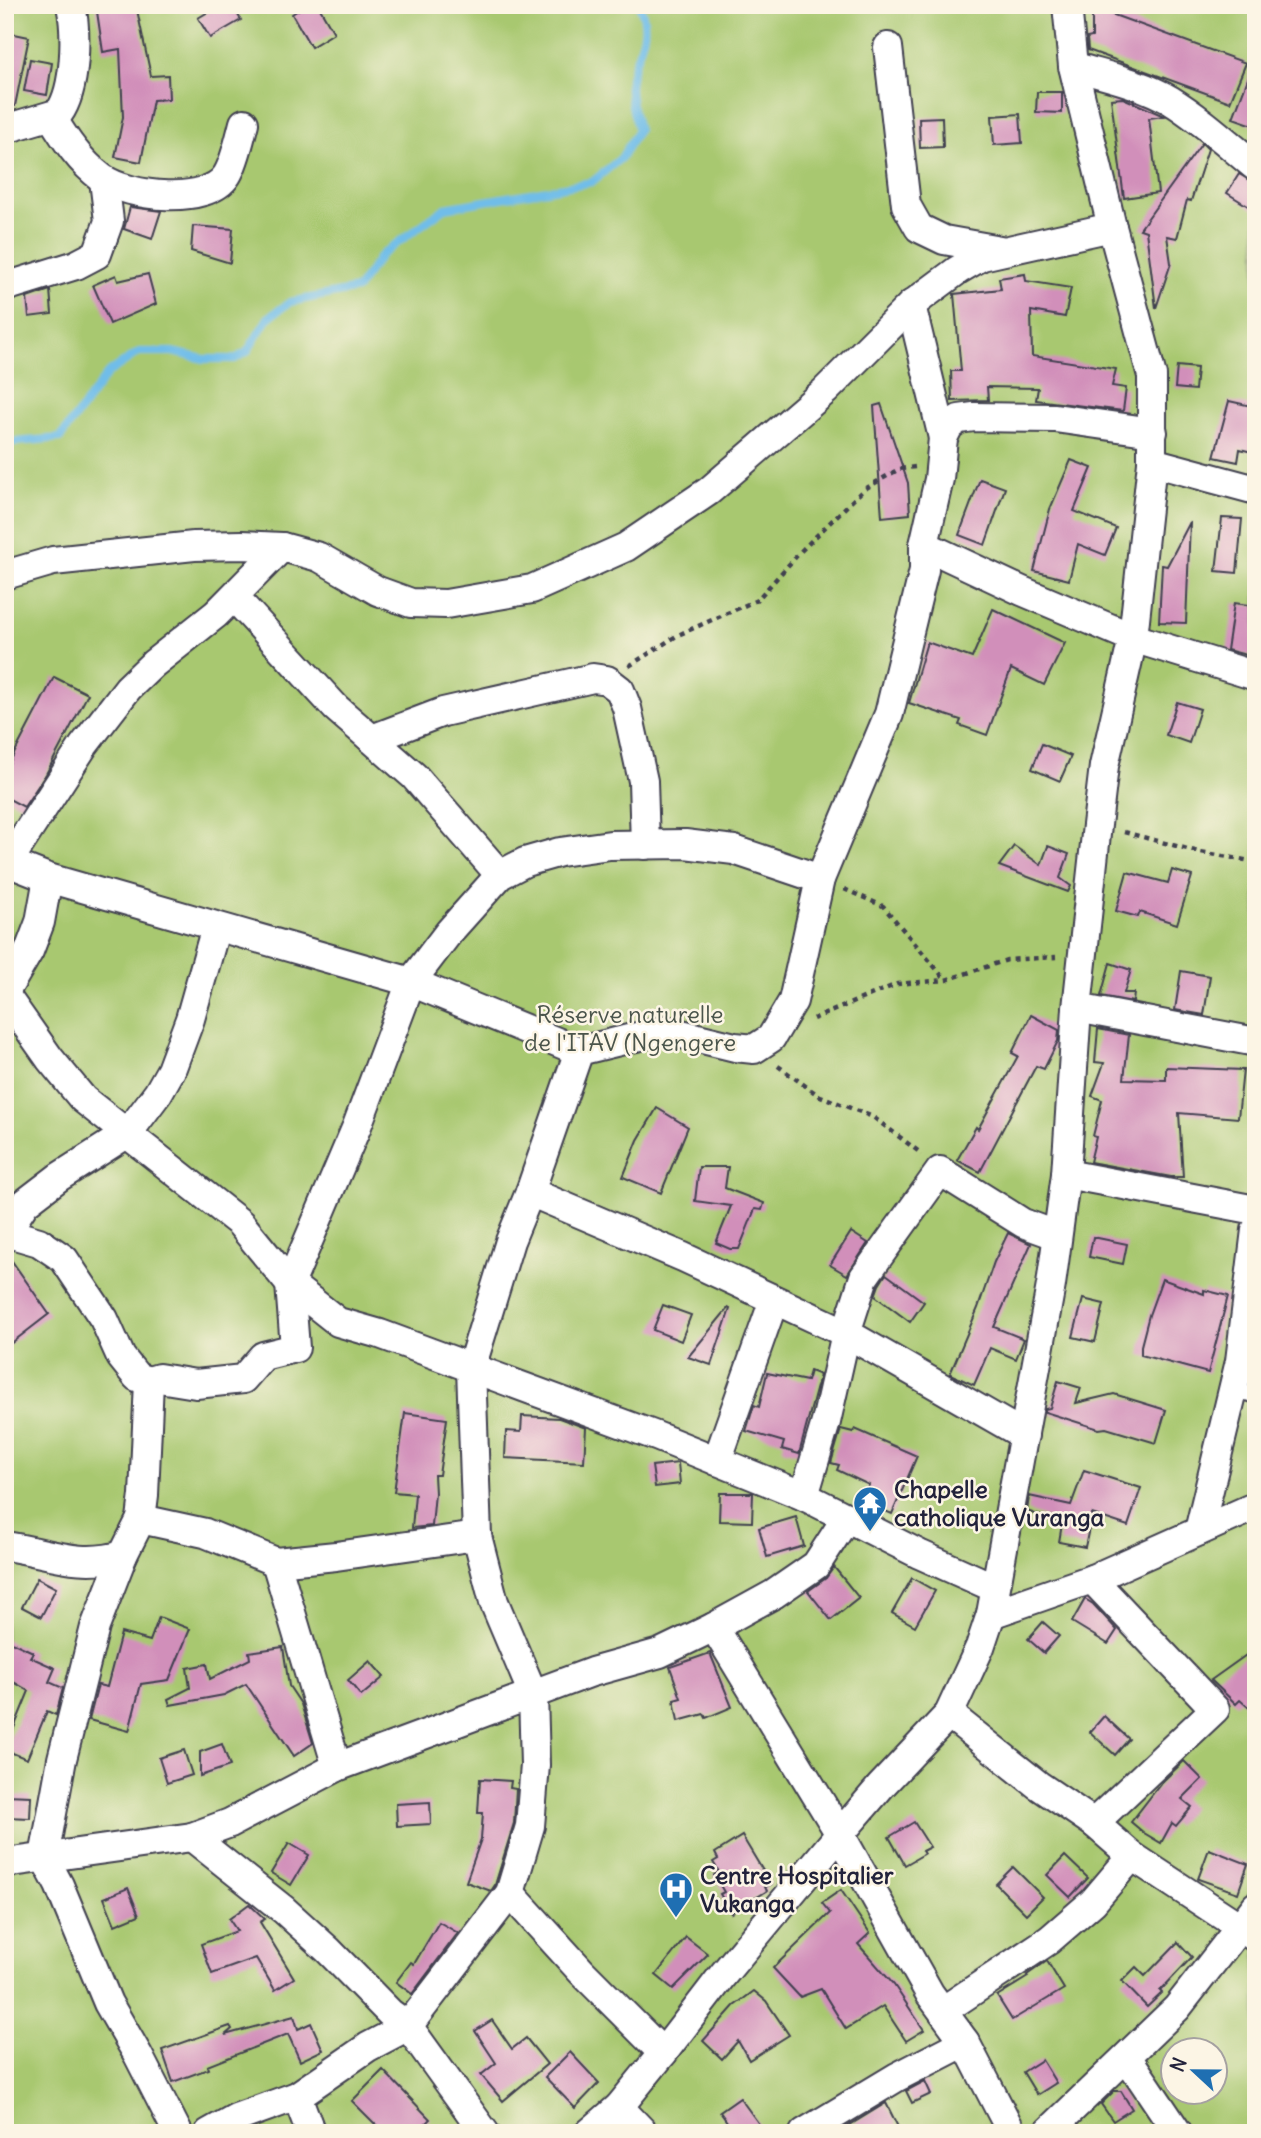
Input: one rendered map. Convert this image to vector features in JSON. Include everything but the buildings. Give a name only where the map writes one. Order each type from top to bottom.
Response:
[{"type":"street","points":[[5,130],[58,113],[64,106],[73,61],[71,5]]},
{"type":"street","points":[[589,2133],[619,2107],[840,1833],[948,1714],[980,1647],[993,1601],[1051,1285],[1066,1174],[1077,1008],[1104,766],[1133,638],[1152,462],[1152,376],[1073,66],[1067,5]]},
{"type":"street","points":[[888,47],[906,205],[919,228],[944,240],[1006,251]]},
{"type":"street","points":[[1073,66],[1140,87],[1168,99],[1251,156]]},
{"type":"street","points":[[5,112],[46,117],[104,180],[127,189],[158,195],[198,194],[215,187],[227,175],[244,124]]},
{"type":"street","points":[[5,286],[76,265],[97,254],[109,221],[104,180]]},
{"type":"street","points":[[5,575],[53,561],[194,546],[282,547],[319,557],[378,591],[411,603],[446,604],[532,589],[626,547],[709,491],[825,391],[911,305],[958,270],[982,256],[1112,227]]},
{"type":"street","points":[[911,305],[942,450]]},
{"type":"street","points":[[282,547],[234,597],[128,688],[84,745],[7,861],[48,878],[411,982],[579,1051],[665,1030],[754,1049],[771,1038],[793,1001],[820,879],[889,714],[924,570],[924,545],[949,426],[959,419],[974,417],[1055,418],[1153,432]]},
{"type":"street","points":[[1152,462],[1256,490]]},
{"type":"street","points":[[924,545],[1022,591],[1133,638],[1256,676]]},
{"type":"street","points":[[234,597],[336,708],[414,776],[500,875]]},
{"type":"street","points":[[372,739],[443,712],[581,680],[607,680],[620,690],[627,708],[643,781],[645,845]]},
{"type":"street","points":[[216,927],[190,1019],[171,1070],[158,1093],[128,1133],[59,1177],[25,1203],[6,1233],[39,1242],[64,1259],[104,1319],[121,1357],[137,1377],[149,1381],[159,1378],[197,1384],[243,1379],[263,1356],[295,1348],[290,1284],[357,1126],[411,982],[449,932],[500,875],[525,862],[560,852],[610,845],[685,844],[734,849],[820,879]]},
{"type":"street","points":[[48,878],[40,922],[29,951],[5,994],[50,1059],[83,1100],[240,1223],[290,1284],[338,1322],[380,1334],[656,1436],[804,1496],[919,1554],[993,1601],[1092,1579],[1256,1506]]},
{"type":"street","points":[[1077,1008],[1256,1042]]},
{"type":"street","points":[[209,2133],[236,2119],[297,2096],[368,2047],[408,2026],[510,1893],[530,1826],[535,1765],[533,1694],[494,1602],[477,1536],[471,1368],[510,1241],[579,1051]]},
{"type":"street","points":[[804,1496],[826,1422],[846,1333],[864,1278],[940,1171],[1023,1223],[1056,1236]]},
{"type":"street","points":[[1066,1174],[1256,1210]]},
{"type":"street","points":[[530,1192],[683,1257],[846,1333],[1024,1435]]},
{"type":"street","points":[[1199,1531],[1246,1377],[1256,1230]]},
{"type":"street","points":[[717,1461],[774,1300]]},
{"type":"street","points":[[149,1381],[141,1519],[123,1555],[95,1627],[62,1759],[44,1857],[59,1885],[108,2003],[178,2133]]},
{"type":"street","points":[[5,1863],[192,1837],[230,1823],[337,1767],[592,1672],[660,1653],[774,1594],[816,1565],[847,1517]]},
{"type":"street","points":[[141,1519],[205,1534],[276,1562],[477,1536]]},
{"type":"street","points":[[5,1546],[82,1561],[123,1555]]},
{"type":"street","points":[[276,1562],[337,1767]]},
{"type":"street","points":[[1092,1579],[1215,1709],[1094,1824]]},
{"type":"street","points":[[714,1627],[840,1833],[930,1994],[965,2042],[1012,2133]]},
{"type":"street","points":[[948,1714],[1038,1786],[1094,1824],[1132,1856],[1251,1924],[1177,2008],[1046,2133]]},
{"type":"street","points":[[192,1837],[284,1910],[390,2013],[408,2026],[485,2133]]},
{"type":"street","points":[[944,2010],[1049,1940],[1093,1902],[1132,1856]]},
{"type":"street","points":[[510,1893],[582,1972],[663,2053]]},
{"type":"street","points":[[804,2133],[897,2077],[965,2042]]},
{"type":"street","points":[[1127,2057],[1178,2133]]},
{"type":"street","points":[[297,2096],[311,2133]]},
{"type":"street","points":[[619,2107],[644,2133]]},
{"type":"path","points":[[607,680],[678,635],[757,600],[802,550],[863,490],[942,450]]},
{"type":"path","points":[[1097,825],[1195,851],[1256,862]]},
{"type":"path","points":[[820,879],[883,906],[946,979]]},
{"type":"path","points":[[809,1021],[897,984],[946,979],[1007,960],[1049,956],[1082,958]]},
{"type":"path","points":[[754,1049],[818,1095],[873,1117],[908,1141],[940,1171]]},
{"type":"green space","name":"Réserve naturelle de l'ITAV (Ngengere","points":[[5,5],[1256,5],[1256,2133],[5,2133]]},
{"type":"waterway","points":[[5,443],[60,438],[108,373],[139,352],[172,352],[204,359],[235,359],[247,352],[268,318],[290,302],[357,289],[381,255],[445,208],[592,182],[621,158],[638,130],[630,91],[631,75],[643,37],[643,16],[639,5]]},
{"type":"place","name":"Chapelle catholique Vuranga","points":[[870,1533]]},
{"type":"place","name":"Centre Hospitalier Vukanga","points":[[676,1919]]}]
